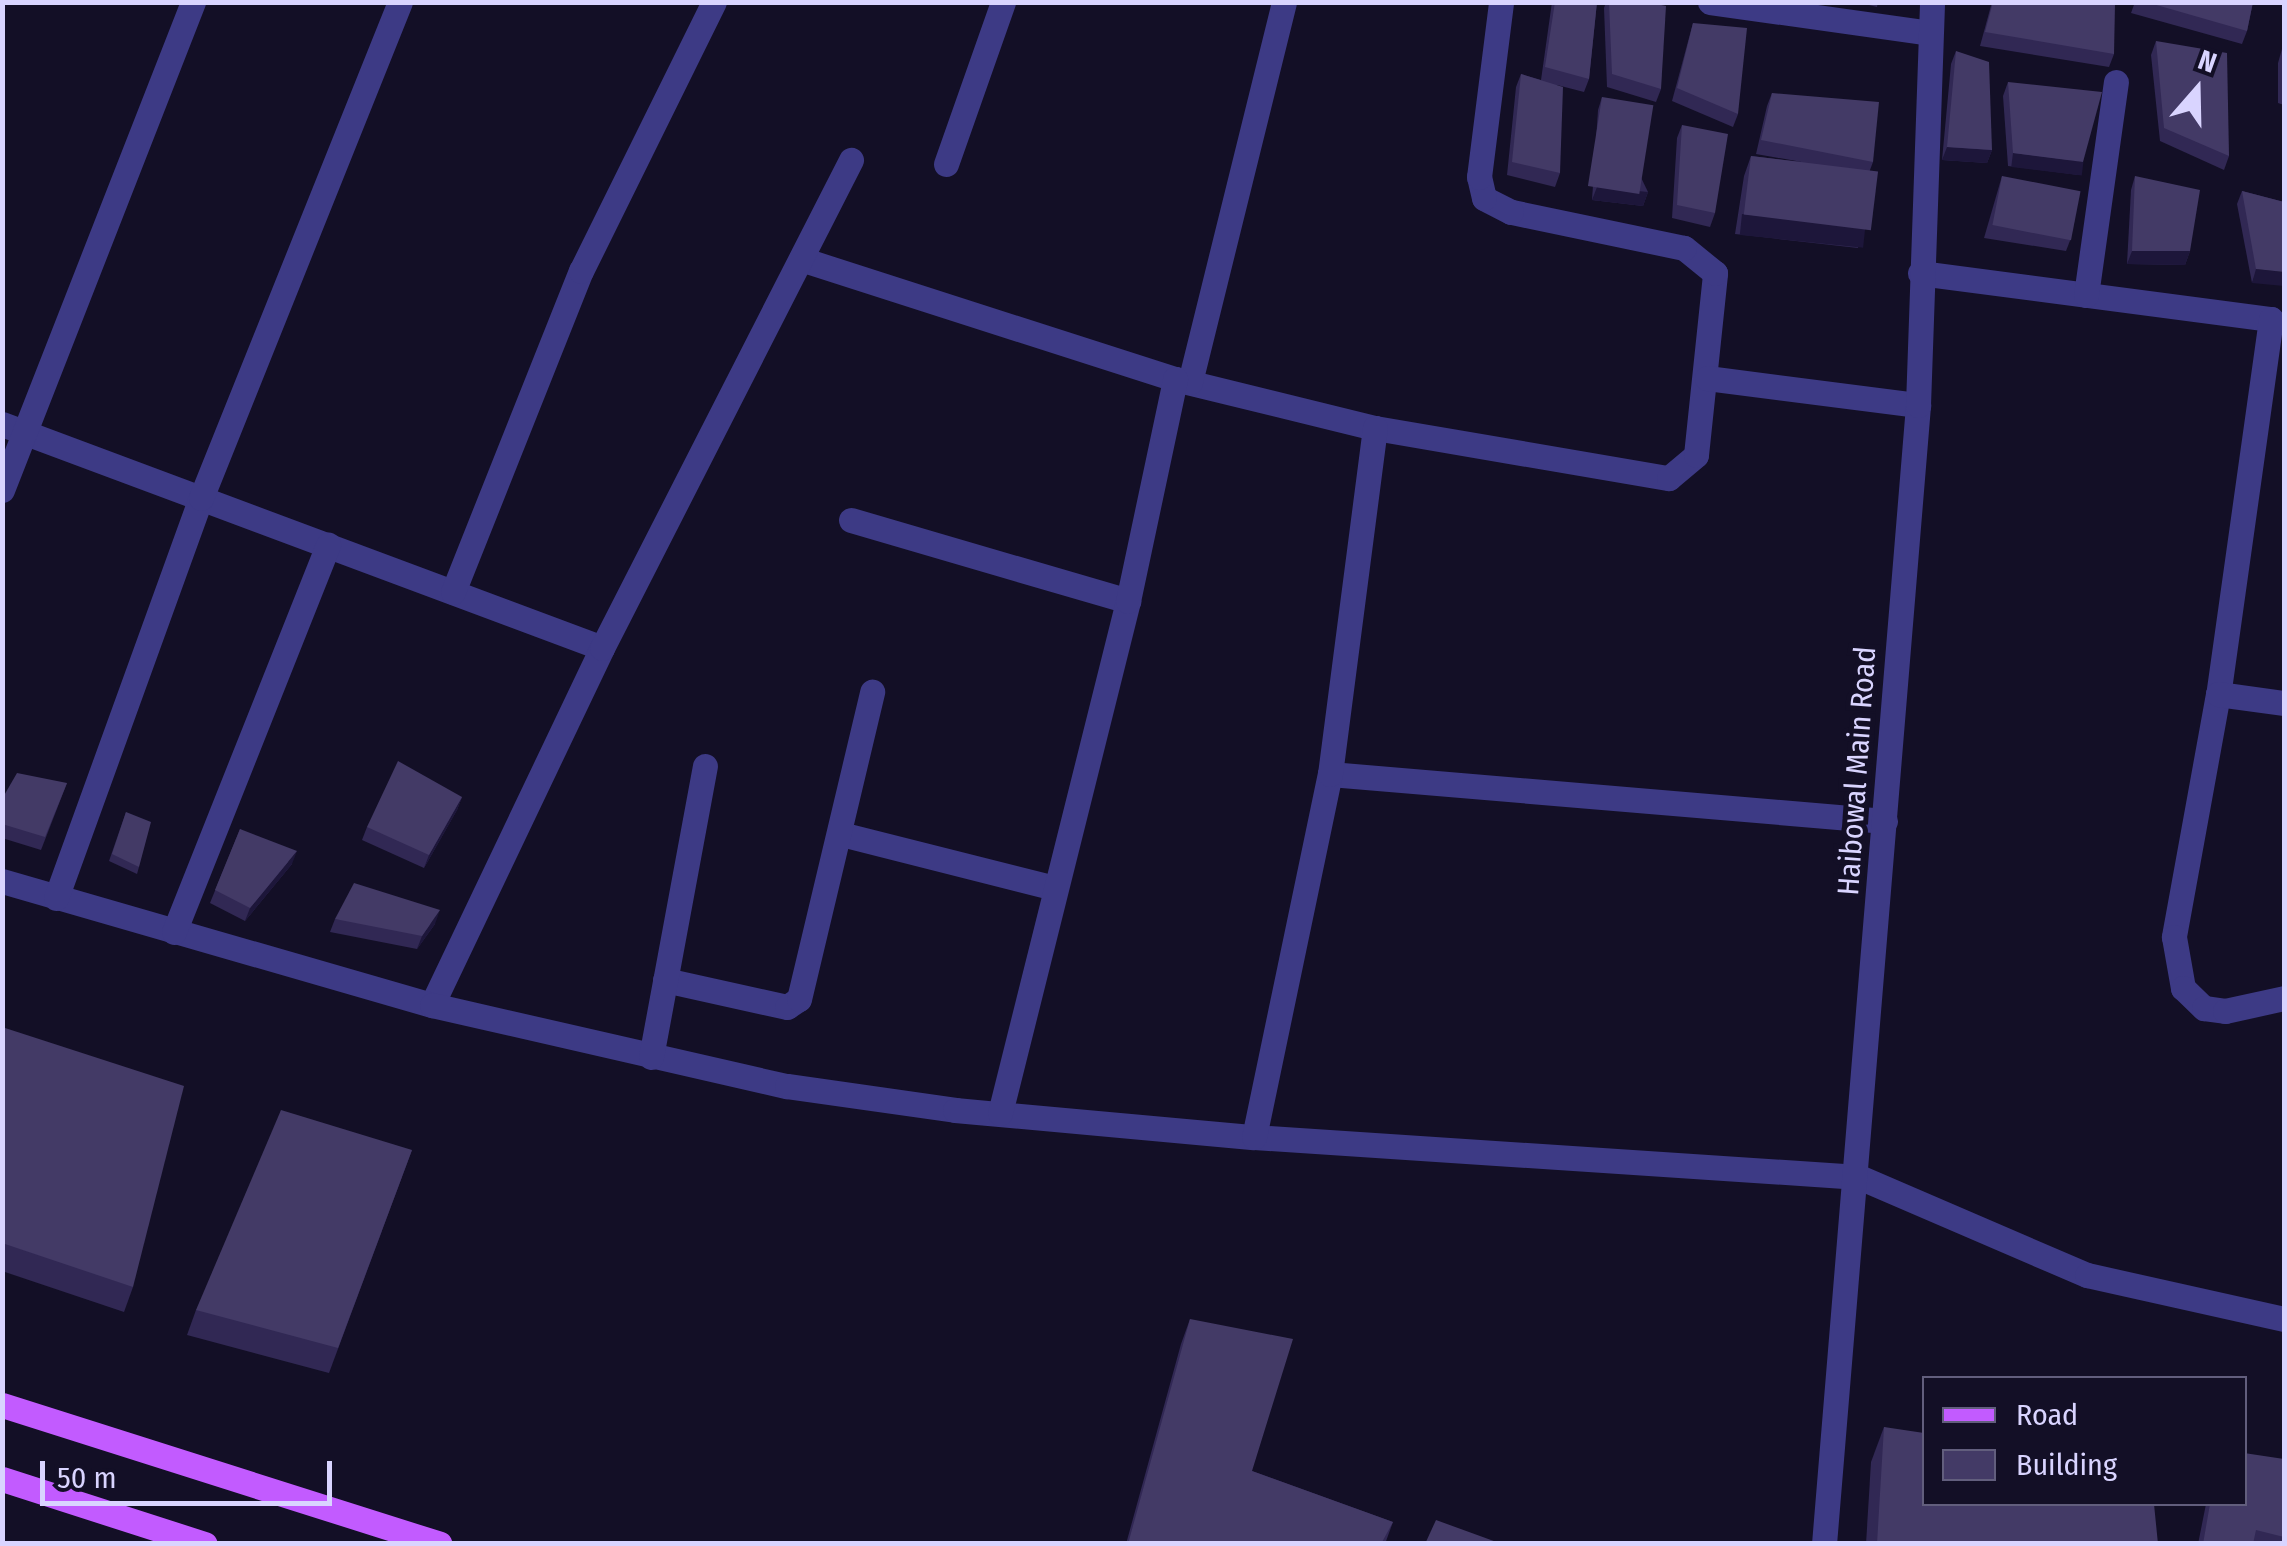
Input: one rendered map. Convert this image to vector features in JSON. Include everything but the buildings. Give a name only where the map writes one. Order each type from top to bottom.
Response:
[{"type":"main road","points":[[2,1405],[440,1544]]},
{"type":"main road","points":[[2,1479],[205,1544]]},
{"type":"street","points":[[2,490],[12,428],[193,2]]},
{"type":"street","points":[[56,898],[201,498],[400,2]]},
{"type":"street","points":[[452,592],[581,271],[714,2]]},
{"type":"street","points":[[946,164],[1003,2]]},
{"type":"street","points":[[1000,1113],[1183,380],[1284,2]]},
{"type":"street","points":[[801,259],[1183,380],[1376,428],[1669,478],[1696,455],[1718,284],[1697,252],[1499,209],[1484,198],[1478,177],[1502,2]]},
{"type":"street","points":[[1710,2],[1930,33]]},
{"type":"street","name":"Haibowal Main Road","points":[[1824,1544],[1859,1176],[1918,405],[1932,2]]},
{"type":"street","points":[[2086,295],[2116,82]]},
{"type":"street","points":[[432,1005],[602,648],[851,160]]},
{"type":"street","points":[[1920,273],[2278,320],[2218,694],[2177,918],[2179,977],[2204,1008],[2225,1011],[2284,998]]},
{"type":"street","points":[[1707,378],[1918,405]]},
{"type":"street","points":[[12,428],[602,648]]},
{"type":"street","points":[[1254,1138],[1330,774],[1376,428]]},
{"type":"street","points":[[851,520],[1128,601]]},
{"type":"street","points":[[174,932],[328,546]]},
{"type":"street","points":[[666,980],[787,1007],[799,1000],[872,692]]},
{"type":"street","points":[[2218,694],[2284,704]]},
{"type":"street","points":[[651,1057],[705,766]]},
{"type":"street","points":[[1330,774],[1886,820]]},
{"type":"street","points":[[841,834],[1055,888]]},
{"type":"street","points":[[2,881],[432,1005],[787,1086],[1000,1113],[1254,1138],[1859,1176],[2087,1276],[2284,1319]]}]
